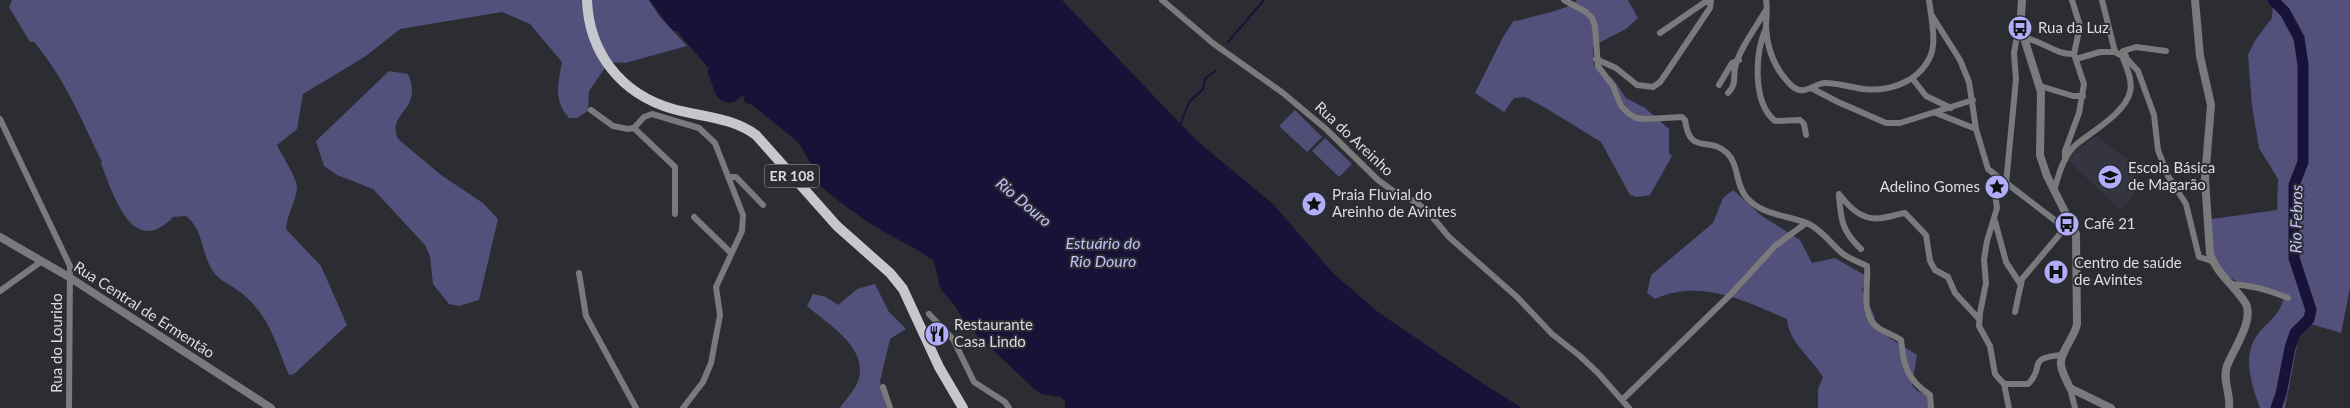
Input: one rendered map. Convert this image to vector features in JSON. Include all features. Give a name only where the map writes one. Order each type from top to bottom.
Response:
[{"type":"main road","name":"ER 108","points":[[587,0],[589,27],[608,66],[632,89],[642,96],[671,108],[683,117],[728,120],[756,135],[837,226],[890,273],[903,289],[939,367],[963,408]]},
{"type":"street","points":[[1564,0],[1586,12],[1592,18],[1595,26],[1598,66],[1613,86],[1621,106],[1628,113],[1636,118],[1646,119],[1682,117],[1685,120],[1690,139],[1696,144],[1717,147],[1730,155],[1741,190],[1747,199],[1778,216],[1806,223],[1817,228],[1845,256],[1867,266],[1866,300],[1868,312],[1879,329],[1901,340],[1907,370],[1914,384],[1930,395],[1932,408]]},
{"type":"street","points":[[1596,59],[1616,68],[1637,85],[1652,87],[1660,82],[1710,8],[1710,0]]},
{"type":"street","points":[[1660,33],[1710,0]]},
{"type":"street","points":[[1766,0],[1766,27],[1769,52],[1788,83],[1795,89],[1814,88],[1822,83],[1850,85],[1862,89],[1886,88],[1899,85],[1912,78],[1929,59],[1932,50],[1929,0]]},
{"type":"street","points":[[2009,408],[2004,384],[1992,368],[1990,346],[1979,326],[1986,283],[1984,260],[1987,241],[1995,221],[1997,208],[1995,194],[2006,184],[2016,79],[2014,53],[2022,0]]},
{"type":"street","points":[[2054,191],[2083,96],[2084,84],[2075,56],[2080,26],[2072,0]]},
{"type":"street","points":[[2102,0],[2115,52]]},
{"type":"street","points":[[2195,0],[2200,56],[2211,105],[2205,179],[2208,238],[2212,261],[2246,305],[2248,313],[2244,330],[2226,369],[2229,408]]},
{"type":"street","name":"Rua do Areinho","points":[[1166,1],[1214,44],[1283,93],[1326,129],[1378,180],[1396,193],[1416,202],[1429,213],[1449,237],[1517,297],[1552,334],[1580,356],[1629,408]]},
{"type":"street","points":[[1728,93],[1736,80],[1735,68],[1746,42],[1767,9]]},
{"type":"street","points":[[1931,14],[1960,60],[1969,82],[1976,129],[1988,169],[2076,234],[2077,324],[2074,337],[2062,355],[2061,366],[2070,388],[2075,408]]},
{"type":"street","points":[[2021,16],[2024,38],[2040,86],[2040,155],[2069,227]]},
{"type":"street","points":[[1766,27],[1761,39],[1758,59],[1760,95],[1775,121],[1800,120],[1804,124],[1806,134]]},
{"type":"street","points":[[2024,38],[2035,40],[2059,52],[2075,56],[2115,52],[2124,56],[2138,71],[2154,115],[2158,150],[2168,176],[2186,204],[2199,258],[2212,261]]},
{"type":"street","points":[[2064,160],[2077,144],[2101,128],[2126,101],[2130,93],[2131,80],[2123,51],[2136,47],[2166,51]]},
{"type":"street","points":[[1719,85],[1732,63],[1739,60]]},
{"type":"street","points":[[1912,78],[1926,96],[1951,108]]},
{"type":"street","points":[[2040,86],[2073,96],[2083,96]]},
{"type":"street","points":[[1802,87],[1814,88],[1838,102],[1886,123],[1900,122],[1936,113],[1973,100]]},
{"type":"street","points":[[670,119],[671,108]]},
{"type":"street","points":[[591,110],[613,126],[634,128],[675,167],[675,214]]},
{"type":"street","points":[[1936,113],[1976,129]]},
{"type":"street","points":[[634,128],[644,117],[652,114],[670,119],[683,117],[699,128],[715,143],[743,215],[742,231],[716,287],[720,315],[711,363],[703,382],[683,408]]},
{"type":"street","name":"Rua do Lourido","points":[[0,119],[70,266],[69,408]]},
{"type":"street","points":[[728,177],[736,177],[763,205]]},
{"type":"street","points":[[1861,249],[1847,236],[1839,194],[1854,212],[1871,218],[1880,219],[1905,213],[1910,216],[1926,235],[1930,260],[1935,270],[1948,277],[1955,293],[1980,319]]},
{"type":"street","points":[[694,217],[731,253]]},
{"type":"street","points":[[1995,221],[2006,262],[2020,285]]},
{"type":"street","points":[[1622,400],[1731,294],[1775,246],[1806,223]]},
{"type":"street","points":[[2015,312],[2022,279],[2069,227]]},
{"type":"street","name":"Rua Central de Ermentão","points":[[0,237],[69,277],[271,408]]},
{"type":"street","points":[[0,291],[42,261]]},
{"type":"street","points":[[579,273],[586,316],[636,408]]},
{"type":"street","points":[[2230,284],[2266,289],[2288,298]]},
{"type":"street","points":[[929,314],[953,339],[974,382],[1005,402],[1009,408]]},
{"type":"street","points":[[2004,384],[2028,384],[2039,360],[2046,356],[2062,355]]},
{"type":"street","points":[[884,387],[890,408]]},
{"type":"street","points":[[2070,388],[2111,408]]},
{"type":"shaded area","points":[[12,0],[649,0],[660,17],[687,46],[625,63],[609,62],[589,91],[588,111],[577,118],[569,118],[559,98],[558,85],[562,62],[530,24],[502,12],[400,29],[366,56],[303,94],[297,129],[277,145],[292,172],[297,187],[286,229],[321,266],[347,325],[294,374],[289,375],[267,323],[254,305],[242,293],[217,276],[208,261],[197,230],[186,216],[173,217],[159,228],[146,231],[135,227],[126,218],[118,205],[101,164],[102,162],[72,100],[45,56],[34,42],[30,42],[9,7]]},
{"type":"shaded area","points":[[1577,0],[1628,0],[1638,18],[1626,29],[1593,46],[1594,65],[1613,79],[1626,98],[1645,108],[1669,129],[1669,153],[1672,156],[1650,195],[1637,197],[1630,195],[1601,142],[1544,107],[1525,97],[1514,98],[1504,112],[1475,93],[1503,37],[1514,20],[1558,10],[1573,4]]},
{"type":"shaded area","points":[[2273,0],[2350,0],[2350,288],[2341,333],[2311,324],[2301,325],[2285,408],[2260,408],[2251,380],[2250,352],[2258,334],[2277,313],[2284,296],[2242,284],[2224,273],[2214,255],[2212,219],[2277,210],[2278,179],[2259,148],[2252,106],[2248,55],[2256,39],[2272,18]]},
{"type":"shaded area","points":[[389,71],[408,74],[412,87],[412,96],[409,104],[397,122],[398,139],[441,175],[483,203],[498,219],[479,300],[459,306],[449,304],[433,284],[430,256],[425,245],[373,189],[337,175],[324,166],[316,141]]},
{"type":"shaded area","points":[[1295,110],[1322,137],[1307,152],[1279,126]]},
{"type":"shaded area","name":"Escola Básica de Magarão","points":[[2097,136],[2132,163],[2136,191],[2121,210],[2068,160],[2078,148]]},
{"type":"shaded area","points":[[1325,138],[1352,164],[1339,177],[1312,151]]},
{"type":"shaded area","points":[[1733,190],[1762,216],[1800,240],[1812,263],[1835,258],[1868,277],[1862,290],[1874,315],[1877,330],[1917,355],[1912,385],[1917,391],[1928,395],[1929,408],[1818,408],[1818,389],[1823,377],[1796,343],[1787,319],[1755,305],[1722,294],[1688,291],[1672,293],[1655,299],[1647,293],[1651,275],[1713,223],[1723,198]]},
{"type":"shaded area","points":[[875,284],[889,312],[906,329],[890,339],[880,381],[886,408],[840,408],[858,382],[860,366],[857,356],[844,337],[807,306],[813,294],[826,297],[838,305],[857,289]]},
{"type":"water","name":"Estuário do Rio Douro","points":[[649,0],[1062,0],[1196,140],[1273,204],[1333,273],[1378,312],[1522,408],[1065,408],[1065,402],[1061,397],[1041,394],[1033,388],[965,323],[955,306],[940,288],[934,261],[869,222],[813,180],[814,169],[798,142],[751,104],[745,103],[743,95],[734,102],[727,103],[722,101],[715,93],[707,72],[709,69],[677,31],[673,31]]},
{"type":"waterway","points":[[1228,42],[1264,0]]},
{"type":"waterway","name":"Rio Febros","points":[[2273,0],[2285,12],[2299,38],[2303,65],[2303,162],[2294,185],[2294,258],[2311,310],[2309,319],[2295,333],[2276,408]]},
{"type":"waterway","points":[[1180,125],[1189,102],[1203,89],[1205,79],[1216,70]]},
{"type":"place","name":"Rua da Luz","points":[[2020,28]]},
{"type":"place","name":"Escola Básica de Magarão","points":[[2110,177]]},
{"type":"place","name":"Adelino Gomes","points":[[1997,187]]},
{"type":"place","name":"Praia Fluvial do Areinho de Avintes","points":[[1314,204]]},
{"type":"place","name":"Café 21","points":[[2067,224]]},
{"type":"place","name":"Centro de saúde de Avintes","points":[[2056,272]]},
{"type":"place","name":"Restaurante Casa Lindo","points":[[937,334]]},
{"type":"water label","name":"Rio Douro","points":[[1024,202]]}]
